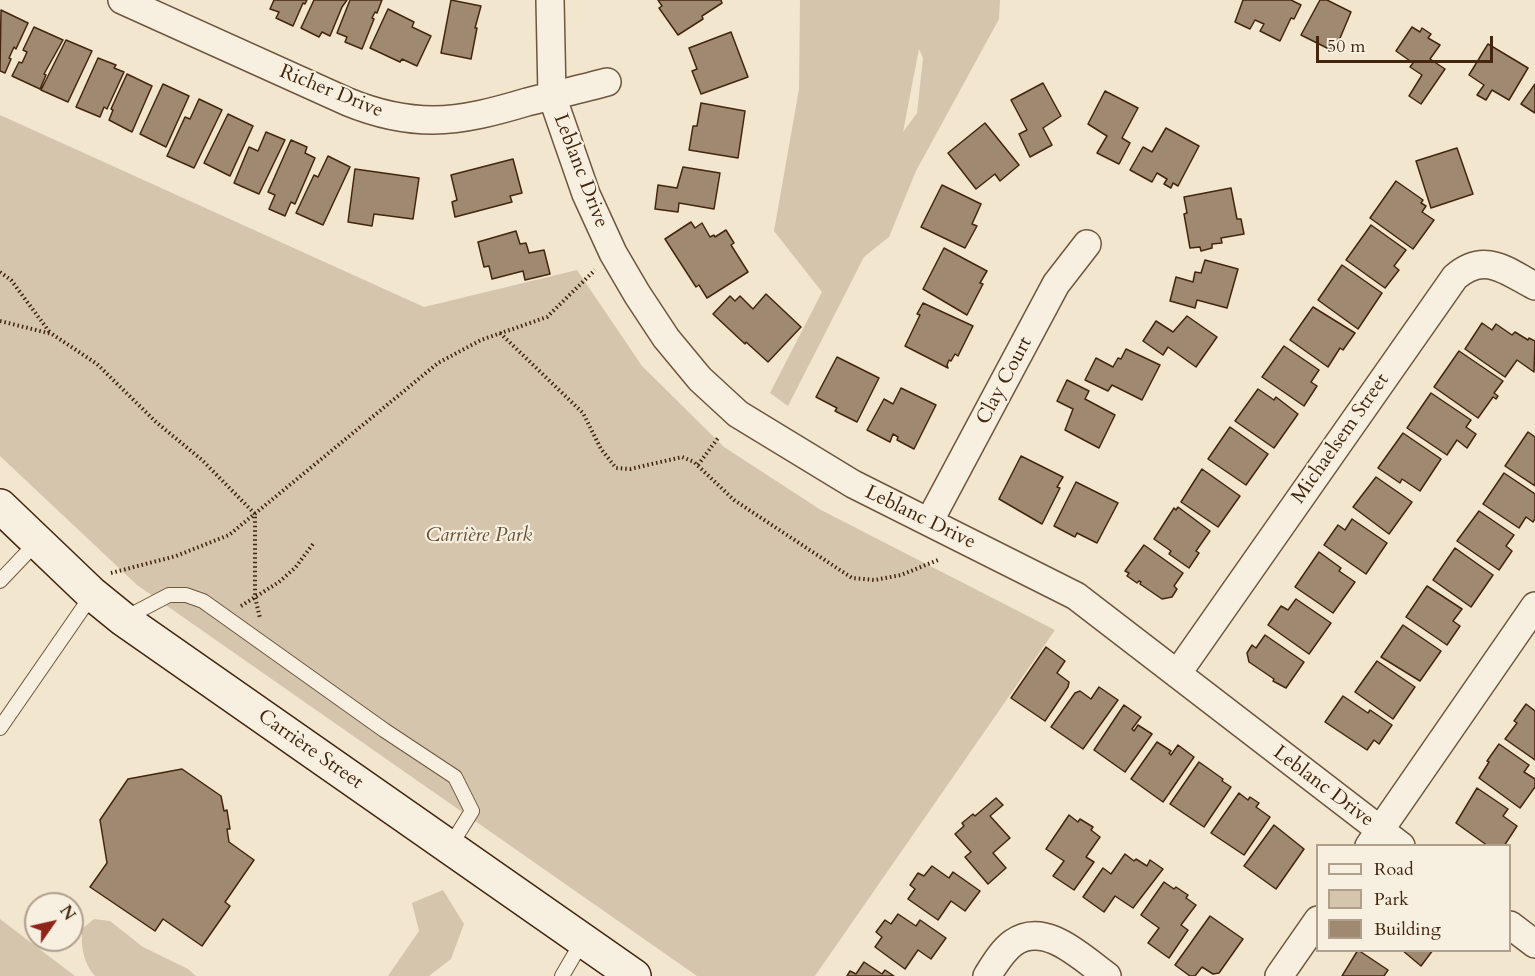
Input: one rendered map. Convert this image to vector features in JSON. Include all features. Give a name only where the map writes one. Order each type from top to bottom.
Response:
[{"type":"street","name":"Richer Drive","points":[[122,0],[376,113],[416,119],[460,118],[552,96]]},
{"type":"street","name":"Leblanc Drive","points":[[550,0],[552,96],[586,194],[613,253],[637,294],[666,338],[700,379],[738,414],[853,484],[1076,596],[1177,674],[1374,838],[1394,844]]},
{"type":"street","name":"Leblanc Drive","points":[[552,96],[608,82]]},
{"type":"street","name":"Clay Court","points":[[929,522],[1056,284],[1087,244]]},
{"type":"street","name":"Michaelsem Street","points":[[1177,674],[1455,277],[1466,267],[1491,264],[1535,286]]},
{"type":"street","name":"Carrière Street","points":[[0,506],[91,593],[123,619],[634,976]]},
{"type":"street","points":[[1374,838],[1535,606]]},
{"type":"street","points":[[1278,976],[1316,921]]},
{"type":"street","points":[[1511,926],[1535,944]]},
{"type":"street","points":[[987,976],[1012,943],[1024,937],[1040,936],[1056,940],[1107,976]]},
{"type":"lane","points":[[0,581],[37,542]]},
{"type":"lane","points":[[0,728],[91,593]]},
{"type":"lane","points":[[123,619],[169,595],[186,595],[203,601],[384,730],[455,777],[472,811],[449,848]]},
{"type":"lane","points":[[562,976],[583,940]]},
{"type":"path","points":[[91,593],[103,576],[176,556],[230,534],[438,363],[481,340],[547,317],[613,253]]},
{"type":"path","points":[[0,272],[11,280],[52,334]]},
{"type":"path","points":[[0,321],[52,334],[98,363],[156,422],[202,460],[255,514],[255,597],[265,645]]},
{"type":"path","points":[[500,333],[584,413],[601,449],[616,468],[630,469],[682,458],[698,465],[734,500],[852,578],[875,580],[900,575],[938,560]]},
{"type":"path","points":[[698,465],[718,438]]},
{"type":"path","points":[[225,616],[279,582],[295,568],[313,544]]},
{"type":"green space","points":[[800,0],[1000,0],[999,19],[916,171],[889,237],[864,257],[788,406],[770,393],[822,292],[774,231],[799,89]],"holes":[[[919,49],[923,58],[917,113],[903,132]]]},
{"type":"green space","name":"Carrière Park","points":[[0,115],[424,307],[577,270],[642,366],[724,447],[821,510],[1055,630],[815,976],[697,976],[137,585],[0,456]]},
{"type":"green space","points":[[443,890],[464,924],[451,959],[429,976],[388,976],[419,931],[412,903]]},
{"type":"green space","points":[[0,919],[24,937],[24,952],[43,952],[75,976],[0,976]]},
{"type":"green space","points":[[94,919],[110,921],[143,947],[188,969],[196,976],[95,976],[85,960],[84,927]]},
{"type":"building","points":[[274,0],[307,0],[305,4],[303,3],[293,26],[276,18],[279,12],[270,9]]},
{"type":"building","points":[[314,0],[347,0],[330,36],[322,32],[319,37],[301,28]]},
{"type":"building","points":[[350,0],[382,0],[377,13],[375,12],[372,18],[374,19],[362,49],[345,42],[347,37],[337,33]]},
{"type":"building","points":[[451,0],[481,6],[475,28],[477,28],[471,59],[441,53]]},
{"type":"building","points":[[658,0],[721,0],[722,3],[678,35],[659,8],[662,6]]},
{"type":"building","points":[[1243,0],[1291,0],[1301,5],[1294,19],[1291,18],[1280,41],[1260,31],[1264,24],[1255,20],[1250,29],[1235,22]]},
{"type":"building","points":[[1320,0],[1327,0],[1351,12],[1338,43],[1335,42],[1331,50],[1301,35]]},
{"type":"building","points":[[388,9],[414,22],[412,27],[431,36],[417,66],[402,59],[400,62],[370,48]]},
{"type":"building","points":[[1,10],[28,23],[16,49],[14,47],[5,73],[0,71]]},
{"type":"building","points":[[34,27],[63,40],[44,74],[46,75],[40,89],[12,76],[27,52],[23,50]]},
{"type":"building","points":[[1412,27],[1420,32],[1422,28],[1431,34],[1428,38],[1440,45],[1430,59],[1445,69],[1421,104],[1409,96],[1422,75],[1410,67],[1413,63],[1396,51]]},
{"type":"building","points":[[731,32],[748,77],[701,94],[692,71],[697,69],[689,48]]},
{"type":"building","points":[[66,40],[92,51],[68,102],[41,90]]},
{"type":"building","points":[[1488,44],[1528,68],[1509,100],[1492,90],[1486,100],[1477,95],[1484,85],[1469,75]]},
{"type":"building","points":[[98,58],[116,65],[114,68],[124,72],[107,109],[104,107],[100,117],[76,107]]},
{"type":"building","points":[[127,74],[152,86],[132,132],[109,120],[113,110],[111,109]]},
{"type":"building","points":[[1043,83],[1061,116],[1043,128],[1052,145],[1030,157],[1019,134],[1027,130],[1011,100]]},
{"type":"building","points":[[163,84],[189,96],[166,147],[140,134]]},
{"type":"building","points":[[1535,84],[1535,113],[1521,104]]},
{"type":"building","points":[[1105,91],[1138,108],[1122,138],[1130,143],[1119,164],[1097,153],[1107,136],[1088,124]]},
{"type":"building","points":[[199,99],[222,110],[194,168],[167,156],[185,117],[190,119]]},
{"type":"building","points":[[701,103],[745,111],[738,158],[689,150],[693,126],[697,126]]},
{"type":"building","points":[[228,114],[253,126],[230,176],[204,163]]},
{"type":"building","points":[[985,123],[1019,165],[1000,181],[995,174],[976,189],[948,153]]},
{"type":"building","points":[[1166,128],[1199,146],[1178,186],[1173,183],[1171,188],[1164,184],[1167,179],[1157,173],[1152,182],[1130,170],[1143,147],[1152,152]]},
{"type":"building","points":[[266,132],[285,140],[259,194],[234,183],[249,147],[258,151]]},
{"type":"building","points":[[291,140],[307,147],[305,153],[315,158],[295,204],[291,202],[285,216],[269,209],[275,195],[268,192]]},
{"type":"building","points":[[1457,148],[1473,194],[1431,208],[1416,161]]},
{"type":"building","points":[[328,156],[350,167],[323,225],[296,213],[314,175],[318,177]]},
{"type":"building","points":[[513,159],[522,193],[510,196],[512,202],[455,217],[452,202],[457,200],[451,175]]},
{"type":"building","points":[[683,167],[720,173],[714,209],[679,203],[678,212],[655,209],[658,185],[677,188]]},
{"type":"building","points":[[355,169],[419,178],[413,219],[374,214],[372,226],[348,222]]},
{"type":"building","points":[[1396,181],[1423,200],[1421,203],[1426,206],[1422,212],[1434,220],[1413,249],[1370,218]]},
{"type":"building","points":[[942,185],[981,204],[972,224],[977,226],[965,248],[921,227]]},
{"type":"building","points":[[1231,188],[1237,219],[1241,219],[1244,234],[1221,238],[1222,243],[1212,244],[1212,248],[1201,251],[1200,247],[1190,248],[1184,214],[1187,213],[1184,197]]},
{"type":"building","points":[[691,222],[695,228],[702,223],[710,237],[714,235],[715,237],[726,230],[734,243],[731,245],[748,272],[707,298],[699,285],[696,287],[665,239]]},
{"type":"building","points":[[1371,225],[1406,250],[1394,266],[1399,270],[1385,288],[1346,260]]},
{"type":"building","points":[[516,231],[520,244],[526,243],[529,253],[544,250],[550,274],[525,280],[523,271],[492,279],[489,266],[484,267],[478,242]]},
{"type":"building","points":[[944,248],[987,271],[967,315],[923,289]]},
{"type":"building","points":[[1205,260],[1238,269],[1227,308],[1197,300],[1195,308],[1170,301],[1176,277],[1193,282],[1195,272],[1201,273]]},
{"type":"building","points":[[1342,265],[1382,293],[1358,329],[1318,300]]},
{"type":"building","points":[[766,294],[801,327],[768,362],[713,314],[730,296],[735,301],[740,296],[753,309]]},
{"type":"building","points":[[923,303],[973,326],[958,356],[955,354],[951,361],[949,360],[948,368],[905,346],[920,315],[917,314]]},
{"type":"building","points":[[1313,307],[1355,333],[1343,350],[1340,348],[1328,367],[1290,340]]},
{"type":"building","points":[[1187,316],[1217,337],[1196,367],[1168,347],[1163,355],[1143,341],[1156,321],[1173,332]]},
{"type":"building","points":[[1482,323],[1492,330],[1496,324],[1512,335],[1515,332],[1528,340],[1529,338],[1535,341],[1534,372],[1517,360],[1505,377],[1465,349]]},
{"type":"building","points":[[1284,346],[1319,370],[1311,382],[1317,386],[1304,406],[1262,377]]},
{"type":"building","points":[[1126,349],[1160,365],[1142,400],[1112,385],[1108,391],[1085,380],[1096,358],[1113,367],[1118,358],[1121,359]]},
{"type":"building","points":[[1459,351],[1503,381],[1494,393],[1498,396],[1496,399],[1493,397],[1478,418],[1434,387]]},
{"type":"building","points":[[837,357],[879,378],[857,422],[835,411],[837,408],[816,397]]},
{"type":"building","points":[[1067,380],[1089,391],[1085,399],[1115,415],[1099,448],[1065,430],[1073,409],[1057,401]]},
{"type":"building","points":[[901,388],[936,405],[914,449],[897,440],[898,437],[893,434],[890,442],[867,430],[884,399],[893,404]]},
{"type":"building","points":[[1258,389],[1274,400],[1276,397],[1298,414],[1274,448],[1235,421]]},
{"type":"building","points":[[1431,393],[1471,420],[1466,427],[1476,434],[1467,448],[1457,440],[1447,455],[1407,428]]},
{"type":"building","points":[[1230,427],[1268,454],[1246,485],[1208,459]]},
{"type":"building","points":[[1528,432],[1535,437],[1535,486],[1505,466]]},
{"type":"building","points":[[1403,433],[1441,459],[1420,491],[1402,479],[1400,483],[1378,468]]},
{"type":"building","points":[[1021,456],[1063,477],[1042,524],[999,499]]},
{"type":"building","points":[[1202,469],[1240,496],[1218,527],[1181,502]]},
{"type":"building","points":[[1504,473],[1535,494],[1535,519],[1533,522],[1526,517],[1519,528],[1483,504]]},
{"type":"building","points":[[1376,477],[1412,502],[1389,534],[1353,507]]},
{"type":"building","points":[[1076,482],[1118,503],[1097,543],[1077,533],[1075,537],[1054,526]]},
{"type":"building","points":[[1178,507],[1210,531],[1196,551],[1199,553],[1189,568],[1169,554],[1171,551],[1154,539],[1174,508],[1176,510]]},
{"type":"building","points":[[1479,511],[1514,535],[1506,546],[1512,551],[1499,570],[1457,541]]},
{"type":"building","points":[[1352,519],[1387,543],[1366,574],[1324,545],[1338,525],[1345,530]]},
{"type":"building","points":[[1144,545],[1183,573],[1174,586],[1177,589],[1172,597],[1162,599],[1140,584],[1141,582],[1137,583],[1127,576],[1129,573],[1125,571]]},
{"type":"building","points":[[1455,548],[1493,575],[1471,607],[1433,580]]},
{"type":"building","points":[[1319,552],[1355,582],[1333,613],[1295,587]]},
{"type":"building","points":[[1427,586],[1462,609],[1453,621],[1460,626],[1447,645],[1406,617]]},
{"type":"building","points":[[1296,599],[1331,623],[1309,654],[1268,625],[1281,606],[1288,610]]},
{"type":"building","points":[[1403,625],[1441,651],[1420,681],[1381,657]]},
{"type":"building","points":[[1265,635],[1304,662],[1286,688],[1249,662],[1247,653],[1252,645],[1256,648]]},
{"type":"building","points":[[1046,647],[1065,661],[1057,673],[1069,682],[1045,721],[1011,698]]},
{"type":"building","points":[[1377,661],[1415,687],[1393,719],[1355,692]]},
{"type":"building","points":[[1099,687],[1118,700],[1083,749],[1051,727],[1075,693],[1080,691],[1091,699]]},
{"type":"building","points":[[1343,696],[1368,713],[1370,710],[1392,725],[1379,744],[1374,740],[1367,750],[1325,722]]},
{"type":"building","points":[[1526,704],[1535,711],[1535,760],[1505,739],[1517,723],[1514,721]]},
{"type":"building","points":[[1124,705],[1141,717],[1132,729],[1134,731],[1138,725],[1152,734],[1125,772],[1094,750]]},
{"type":"building","points":[[1157,742],[1171,751],[1169,753],[1171,755],[1178,745],[1194,757],[1163,802],[1131,779]]},
{"type":"building","points":[[1499,744],[1529,765],[1524,772],[1535,779],[1535,787],[1520,808],[1479,778]]},
{"type":"building","points":[[1199,762],[1231,787],[1204,827],[1170,804]]},
{"type":"building","points":[[182,769],[221,796],[224,811],[227,810],[230,829],[227,829],[229,842],[254,860],[225,902],[230,906],[202,946],[163,919],[155,931],[90,887],[107,863],[100,820],[128,779]]},
{"type":"building","points":[[1477,788],[1508,809],[1503,816],[1517,826],[1505,844],[1485,844],[1456,823]]},
{"type":"building","points":[[1239,793],[1248,800],[1250,797],[1259,803],[1256,807],[1270,817],[1244,855],[1211,833]]},
{"type":"building","points":[[996,798],[1003,805],[990,816],[1010,838],[993,853],[1006,868],[988,884],[965,857],[971,852],[955,834],[964,826],[962,823],[973,814],[975,816]]},
{"type":"building","points":[[1069,815],[1078,822],[1080,819],[1093,827],[1091,830],[1100,837],[1086,857],[1094,862],[1074,890],[1053,876],[1064,861],[1046,849]]},
{"type":"building","points":[[1274,825],[1304,849],[1276,889],[1244,866]]},
{"type":"building","points":[[1125,854],[1134,861],[1136,859],[1147,866],[1150,860],[1163,869],[1133,908],[1115,896],[1104,912],[1083,897],[1103,868],[1111,874]]},
{"type":"building","points":[[932,866],[949,878],[953,872],[980,891],[965,911],[951,901],[938,920],[908,899],[915,889],[910,885],[918,873],[924,876]]},
{"type":"building","points":[[1164,882],[1188,895],[1186,898],[1196,905],[1181,925],[1188,930],[1169,958],[1148,943],[1159,928],[1141,915]]},
{"type":"building","points":[[898,914],[916,926],[920,920],[946,938],[931,959],[918,950],[905,969],[875,947],[882,937],[876,932],[885,920],[891,924]]},
{"type":"building","points":[[1210,916],[1243,939],[1219,973],[1213,974],[1202,967],[1195,976],[1190,976],[1175,965]]},
{"type":"building","points":[[1357,952],[1361,952],[1388,970],[1384,976],[1342,976]]},
{"type":"building","points":[[1404,952],[1432,952],[1421,966]]},
{"type":"building","points":[[864,962],[882,974],[885,970],[894,976],[847,976],[850,971],[856,974]]}]
